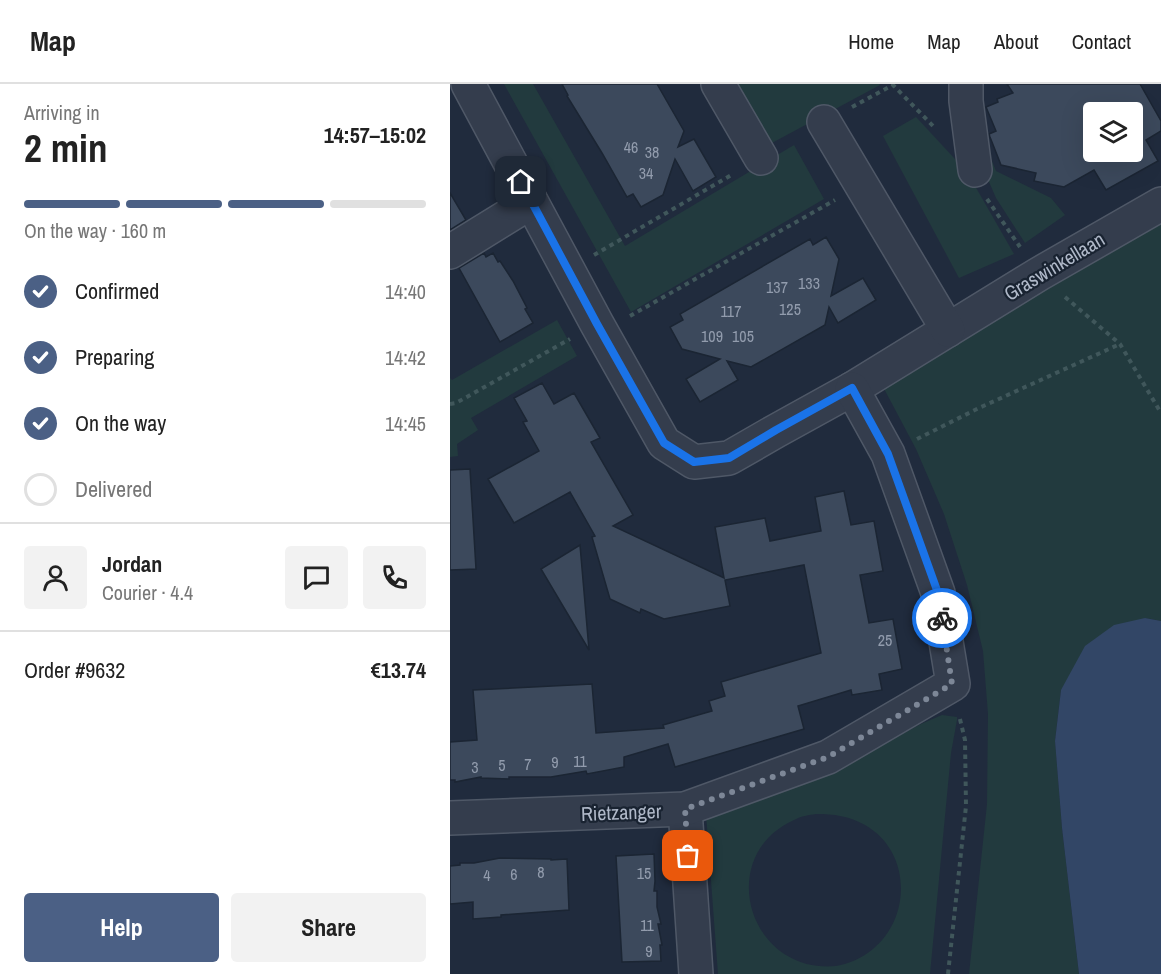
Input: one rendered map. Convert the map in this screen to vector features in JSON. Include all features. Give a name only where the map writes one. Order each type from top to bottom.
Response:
[{"type":"street","name":"Graswinkellaan","points":[[468,84],[664,443],[694,462],[729,458],[852,388],[1039,274],[1161,204]]},
{"type":"street","points":[[718,84],[761,158]]},
{"type":"street","points":[[966,84],[975,170]]},
{"type":"street","points":[[824,122],[948,330]]},
{"type":"street","points":[[450,252],[531,202]]},
{"type":"street","points":[[852,388],[888,454],[938,593],[952,684]]},
{"type":"street","name":"Rietzanger","points":[[450,818],[685,809],[828,757],[952,684]]},
{"type":"street","points":[[685,809],[696,974]]},
{"type":"path","points":[[824,122],[893,84],[975,170],[988,201],[1039,274],[1120,344],[1161,413]]},
{"type":"path","points":[[568,270],[761,158]]},
{"type":"path","points":[[450,404],[456,403],[597,324],[629,317],[862,184]]},
{"type":"path","points":[[888,454],[979,408],[1120,344]]},
{"type":"path","points":[[948,974],[966,806],[965,740],[952,684]]},
{"type":"green space","points":[[504,84],[533,84],[625,246],[794,145],[824,199],[631,312]]},
{"type":"green space","points":[[736,84],[879,84],[880,85],[770,144]]},
{"type":"green space","points":[[916,117],[967,172],[1014,254],[959,278],[883,136]]},
{"type":"green space","points":[[978,127],[996,171],[1051,198],[1065,215],[1025,243],[996,198],[983,168]]},
{"type":"green space","points":[[1161,222],[1161,621],[1145,618],[1061,690],[1055,740],[1062,828],[1079,974],[969,974],[987,804],[988,714],[983,651],[967,585],[944,514],[916,449],[881,383]]},
{"type":"green space","points":[[557,320],[577,356],[471,418],[478,430],[457,444],[458,456],[450,457],[450,378],[452,380]]},
{"type":"green space","points":[[942,715],[957,717],[951,753],[930,974],[718,974],[706,814],[836,769]],"holes":[[[823,814],[853,819],[880,836],[891,851],[898,867],[901,885],[900,903],[895,920],[886,936],[864,955],[836,966],[806,964],[781,952],[763,933],[752,910],[749,884],[754,859],[769,837],[797,819],[808,815]]]},
{"type":"water","points":[[1145,618],[1161,621],[1161,974],[1079,974],[1062,828],[1055,741],[1061,690],[1085,646],[1114,625]]},
{"type":"building","points":[[562,84],[657,84],[684,131],[678,147],[694,139],[716,177],[693,191],[675,159],[663,195],[641,207],[633,194],[627,197]]},
{"type":"building","points":[[1007,84],[1140,84],[1161,121],[1161,131],[1146,140],[1158,161],[1106,190],[1094,170],[1064,187],[1034,181],[1036,173],[1001,165],[989,134],[996,131],[986,107],[998,102],[997,99],[1013,93]]},
{"type":"building","points":[[450,193],[466,220],[450,230]]},
{"type":"building","points":[[826,237],[839,259],[831,296],[863,278],[876,300],[838,323],[829,307],[825,325],[751,367],[727,361],[738,380],[700,402],[686,379],[720,359],[682,349],[670,327],[683,320],[680,314],[810,239],[813,245]]},
{"type":"building","points":[[484,253],[486,257],[493,253],[498,262],[500,261],[513,281],[533,323],[500,342],[459,268]]},
{"type":"building","points":[[542,383],[554,404],[574,393],[600,438],[591,442],[633,515],[613,526],[724,578],[715,527],[765,518],[770,541],[821,531],[815,497],[844,491],[851,525],[874,521],[883,571],[860,575],[869,623],[893,619],[902,669],[879,674],[882,690],[852,695],[851,690],[798,706],[804,729],[675,767],[668,744],[624,757],[624,767],[587,774],[586,771],[551,777],[509,777],[509,779],[481,777],[455,782],[455,780],[450,780],[450,742],[477,740],[473,690],[592,684],[596,733],[664,728],[663,725],[712,711],[709,701],[725,696],[721,682],[821,653],[804,565],[725,580],[730,606],[664,619],[641,609],[640,613],[610,599],[592,537],[595,536],[570,492],[514,523],[488,479],[539,451],[523,422],[527,421],[514,398]]},
{"type":"building","points":[[470,469],[476,569],[450,570],[450,470]]},
{"type":"building","points":[[580,545],[589,650],[541,569]]},
{"type":"building","points":[[654,854],[654,891],[657,891],[657,907],[661,924],[658,924],[662,945],[660,945],[661,961],[622,962],[616,856]]},
{"type":"building","points":[[500,858],[567,859],[569,910],[473,919],[473,902],[450,904],[450,866]]},
{"type":"way so far","points":[[688,856],[685,809],[828,757],[952,684],[942,618]]},
{"type":"route","points":[[521,182],[664,443],[694,462],[729,458],[852,388],[888,454],[938,593],[942,618]]}]
